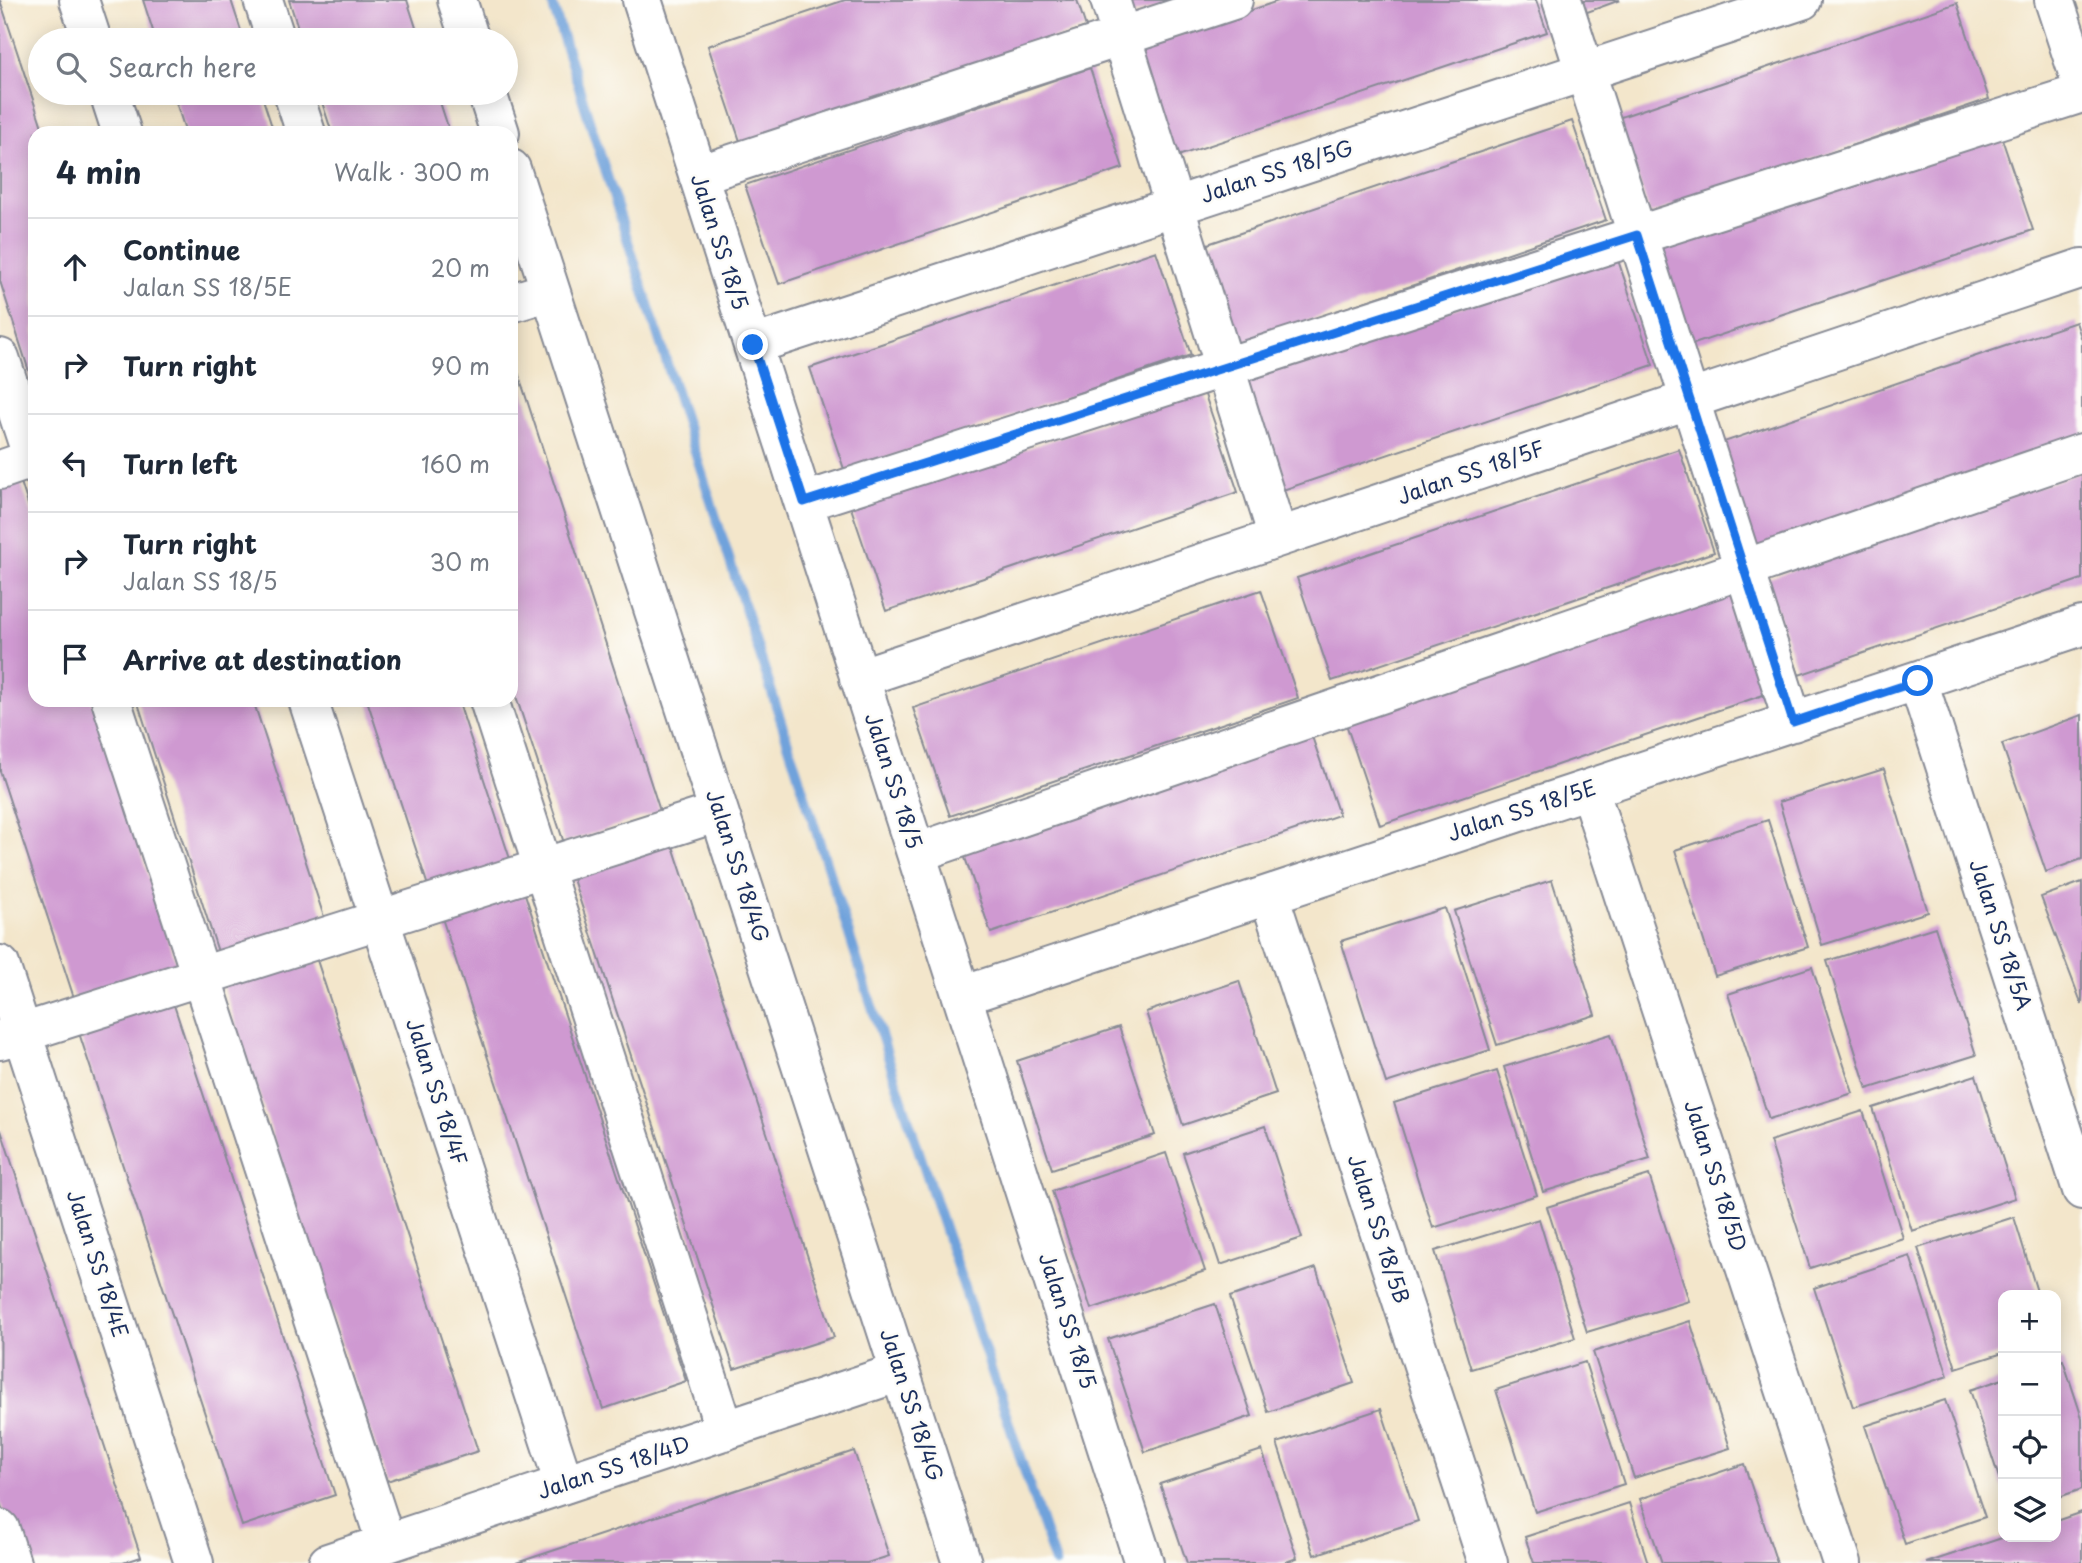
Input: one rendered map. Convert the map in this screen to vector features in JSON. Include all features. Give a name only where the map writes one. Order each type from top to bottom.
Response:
[{"type":"street","points":[[79,0],[88,28]]},
{"type":"street","points":[[263,0],[272,28]]},
{"type":"street","points":[[457,0],[466,28]]},
{"type":"street","points":[[1110,0],[1278,537]]},
{"type":"street","points":[[698,175],[1233,0]]},
{"type":"street","points":[[1562,0],[1793,722]]},
{"type":"street","name":"Jalan SS 18/5G","points":[[753,345],[1802,0]]},
{"type":"street","points":[[2054,0],[2082,85]]},
{"type":"street","name":"Jalan SS 18/5","points":[[644,1],[1144,1563]]},
{"type":"street","points":[[804,502],[2082,93]]},
{"type":"street","points":[[113,105],[120,126]]},
{"type":"street","points":[[297,105],[304,126]]},
{"type":"street","points":[[491,105],[497,126]]},
{"type":"street","name":"Jalan SS 18/4G","points":[[518,191],[900,1372],[957,1561]]},
{"type":"street","name":"Jalan SS 18/5F","points":[[859,678],[2082,268]]},
{"type":"street","points":[[518,301],[550,290]]},
{"type":"street","points":[[0,358],[26,463]]},
{"type":"street","points":[[916,853],[2082,453]]},
{"type":"street","name":"Jalan SS 18/5E","points":[[962,996],[2082,626]]},
{"type":"street","name":"Jalan SS 18/5A","points":[[1918,681],[2082,1190]]},
{"type":"street","points":[[113,707],[395,1549]]},
{"type":"street","name":"Jalan SS 18/4F","points":[[310,707],[564,1484]]},
{"type":"street","points":[[491,707],[725,1431]]},
{"type":"street","name":"Jalan SS 18/5D","points":[[1589,789],[1842,1563]]},
{"type":"street","points":[[11,1037],[719,812]]},
{"type":"street","name":"Jalan SS 18/5B","points":[[1269,895],[1488,1563]]},
{"type":"street","name":"Jalan SS 18/4E","points":[[0,965],[11,1037],[194,1563]]},
{"type":"street","name":"Jalan SS 18/4D","points":[[328,1563],[395,1549],[564,1484],[900,1372]]},
{"type":"street","points":[[0,1529],[11,1563]]},
{"type":"building","points":[[0,0],[28,85],[28,105],[35,105],[42,126],[28,126],[28,368],[0,281]]},
{"type":"building","points":[[143,0],[231,0],[240,28],[152,28]]},
{"type":"building","points":[[289,0],[407,0],[416,28],[298,28]]},
{"type":"building","points":[[845,0],[1077,0],[1086,27],[741,144],[708,46]]},
{"type":"building","points":[[1117,0],[1175,0],[1123,18]]},
{"type":"building","points":[[1281,0],[1536,0],[1547,32],[1169,159],[1132,51]]},
{"type":"building","points":[[1577,0],[1620,0],[1582,14]]},
{"type":"building","points":[[1957,3],[1989,99],[1650,214],[1618,118]]},
{"type":"building","points":[[1090,68],[1123,168],[779,284],[745,185]]},
{"type":"building","points":[[177,105],[265,105],[272,126],[184,126]]},
{"type":"building","points":[[323,105],[441,105],[448,126],[330,126]]},
{"type":"building","points":[[1572,121],[1606,220],[1230,347],[1196,248]]},
{"type":"building","points":[[2000,133],[2033,230],[1688,346],[1655,250]]},
{"type":"building","points":[[1156,251],[1191,355],[845,472],[810,368]]},
{"type":"building","points":[[1616,254],[1653,365],[1274,493],[1236,382]]},
{"type":"building","points":[[2076,322],[2082,340],[2082,442],[1755,552],[1718,444]]},
{"type":"building","points":[[518,373],[660,811],[564,843],[518,702]]},
{"type":"building","points":[[1203,389],[1238,492],[886,611],[851,508]]},
{"type":"building","points":[[1679,449],[1714,552],[1332,681],[1297,578]]},
{"type":"building","points":[[2082,472],[2082,579],[1799,675],[1766,579]]},
{"type":"building","points":[[19,476],[28,504],[28,707],[93,707],[177,965],[74,998],[0,771],[0,482]]},
{"type":"building","points":[[1734,589],[1769,693],[1380,825],[1345,721]]},
{"type":"building","points":[[1261,590],[1298,698],[950,816],[913,708]]},
{"type":"building","points":[[139,707],[255,707],[325,920],[219,955]]},
{"type":"building","points":[[369,707],[460,707],[511,862],[429,889]]},
{"type":"building","points":[[2082,715],[2082,859],[2046,872],[2002,744]]},
{"type":"building","points":[[1308,725],[1339,815],[991,933],[960,843]]},
{"type":"building","points":[[1884,769],[1928,912],[1822,945],[1779,802]]},
{"type":"building","points":[[1768,820],[1808,947],[1715,976],[1675,850]]},
{"type":"building","points":[[670,837],[834,1337],[734,1369],[570,870]]},
{"type":"building","points":[[1552,880],[1595,1015],[1497,1045],[1454,911]]},
{"type":"building","points":[[2082,882],[2082,1005],[2041,897]]},
{"type":"building","points":[[522,885],[686,1381],[603,1409],[440,912]]},
{"type":"building","points":[[1445,908],[1490,1050],[1386,1083],[1341,941]]},
{"type":"building","points":[[1935,927],[1976,1055],[1867,1089],[1827,961]]},
{"type":"building","points":[[314,951],[478,1451],[387,1481],[222,982]]},
{"type":"building","points":[[1812,967],[1853,1093],[1769,1119],[1728,994]]},
{"type":"building","points":[[1239,981],[1276,1094],[1183,1125],[1146,1012]]},
{"type":"building","points":[[172,999],[335,1495],[242,1526],[78,1030]]},
{"type":"building","points":[[1119,1027],[1155,1135],[1052,1169],[1017,1061]]},
{"type":"building","points":[[1611,1034],[1650,1159],[1543,1192],[1504,1067]]},
{"type":"building","points":[[1497,1071],[1537,1195],[1433,1228],[1394,1103]]},
{"type":"building","points":[[1976,1075],[2015,1198],[1912,1231],[1873,1108]]},
{"type":"building","points":[[1863,1111],[1903,1238],[1810,1268],[1770,1141]]},
{"type":"building","points":[[1265,1126],[1302,1238],[1220,1265],[1183,1153]]},
{"type":"building","points":[[1,1130],[141,1557],[123,1563],[20,1563],[0,1502]]},
{"type":"building","points":[[1166,1153],[1205,1271],[1091,1309],[1052,1191]]},
{"type":"building","points":[[1649,1175],[1689,1301],[1587,1332],[1547,1207]]},
{"type":"building","points":[[2014,1217],[2036,1290],[1998,1290],[1998,1355],[1956,1368],[1918,1248]]},
{"type":"building","points":[[1539,1219],[1575,1338],[1471,1369],[1435,1251]]},
{"type":"building","points":[[1910,1256],[1948,1376],[1853,1407],[1814,1288]]},
{"type":"building","points":[[1316,1268],[1354,1383],[1268,1412],[1230,1297]]},
{"type":"building","points":[[1215,1304],[1252,1416],[1145,1452],[1108,1339]]},
{"type":"building","points":[[1690,1321],[1730,1448],[1634,1478],[1593,1352]]},
{"type":"building","points":[[2061,1361],[2082,1418],[2082,1489],[2061,1496],[2061,1416]]},
{"type":"building","points":[[1585,1362],[1624,1484],[1535,1512],[1496,1390]]},
{"type":"building","points":[[1998,1381],[1998,1475],[1970,1390]]},
{"type":"building","points":[[1945,1400],[1985,1517],[1905,1544],[1865,1426]]},
{"type":"building","points":[[1381,1409],[1418,1521],[1314,1555],[1277,1443]]},
{"type":"building","points":[[1262,1450],[1297,1558],[1283,1563],[1187,1563],[1160,1484]]},
{"type":"building","points":[[854,1451],[889,1556],[867,1563],[516,1563]]},
{"type":"building","points":[[1744,1464],[1777,1563],[1662,1563],[1640,1499]]},
{"type":"building","points":[[1629,1503],[1648,1563],[1534,1563],[1525,1537]]},
{"type":"building","points":[[2082,1512],[2082,1563],[1926,1563],[1998,1539],[1998,1542],[2061,1542],[2061,1519]]},
{"type":"waterway","points":[[551,0],[898,1088],[1055,1563]]},
{"type":"route","points":[[753,345],[804,502],[1637,235],[1793,722],[1918,681]]}]
